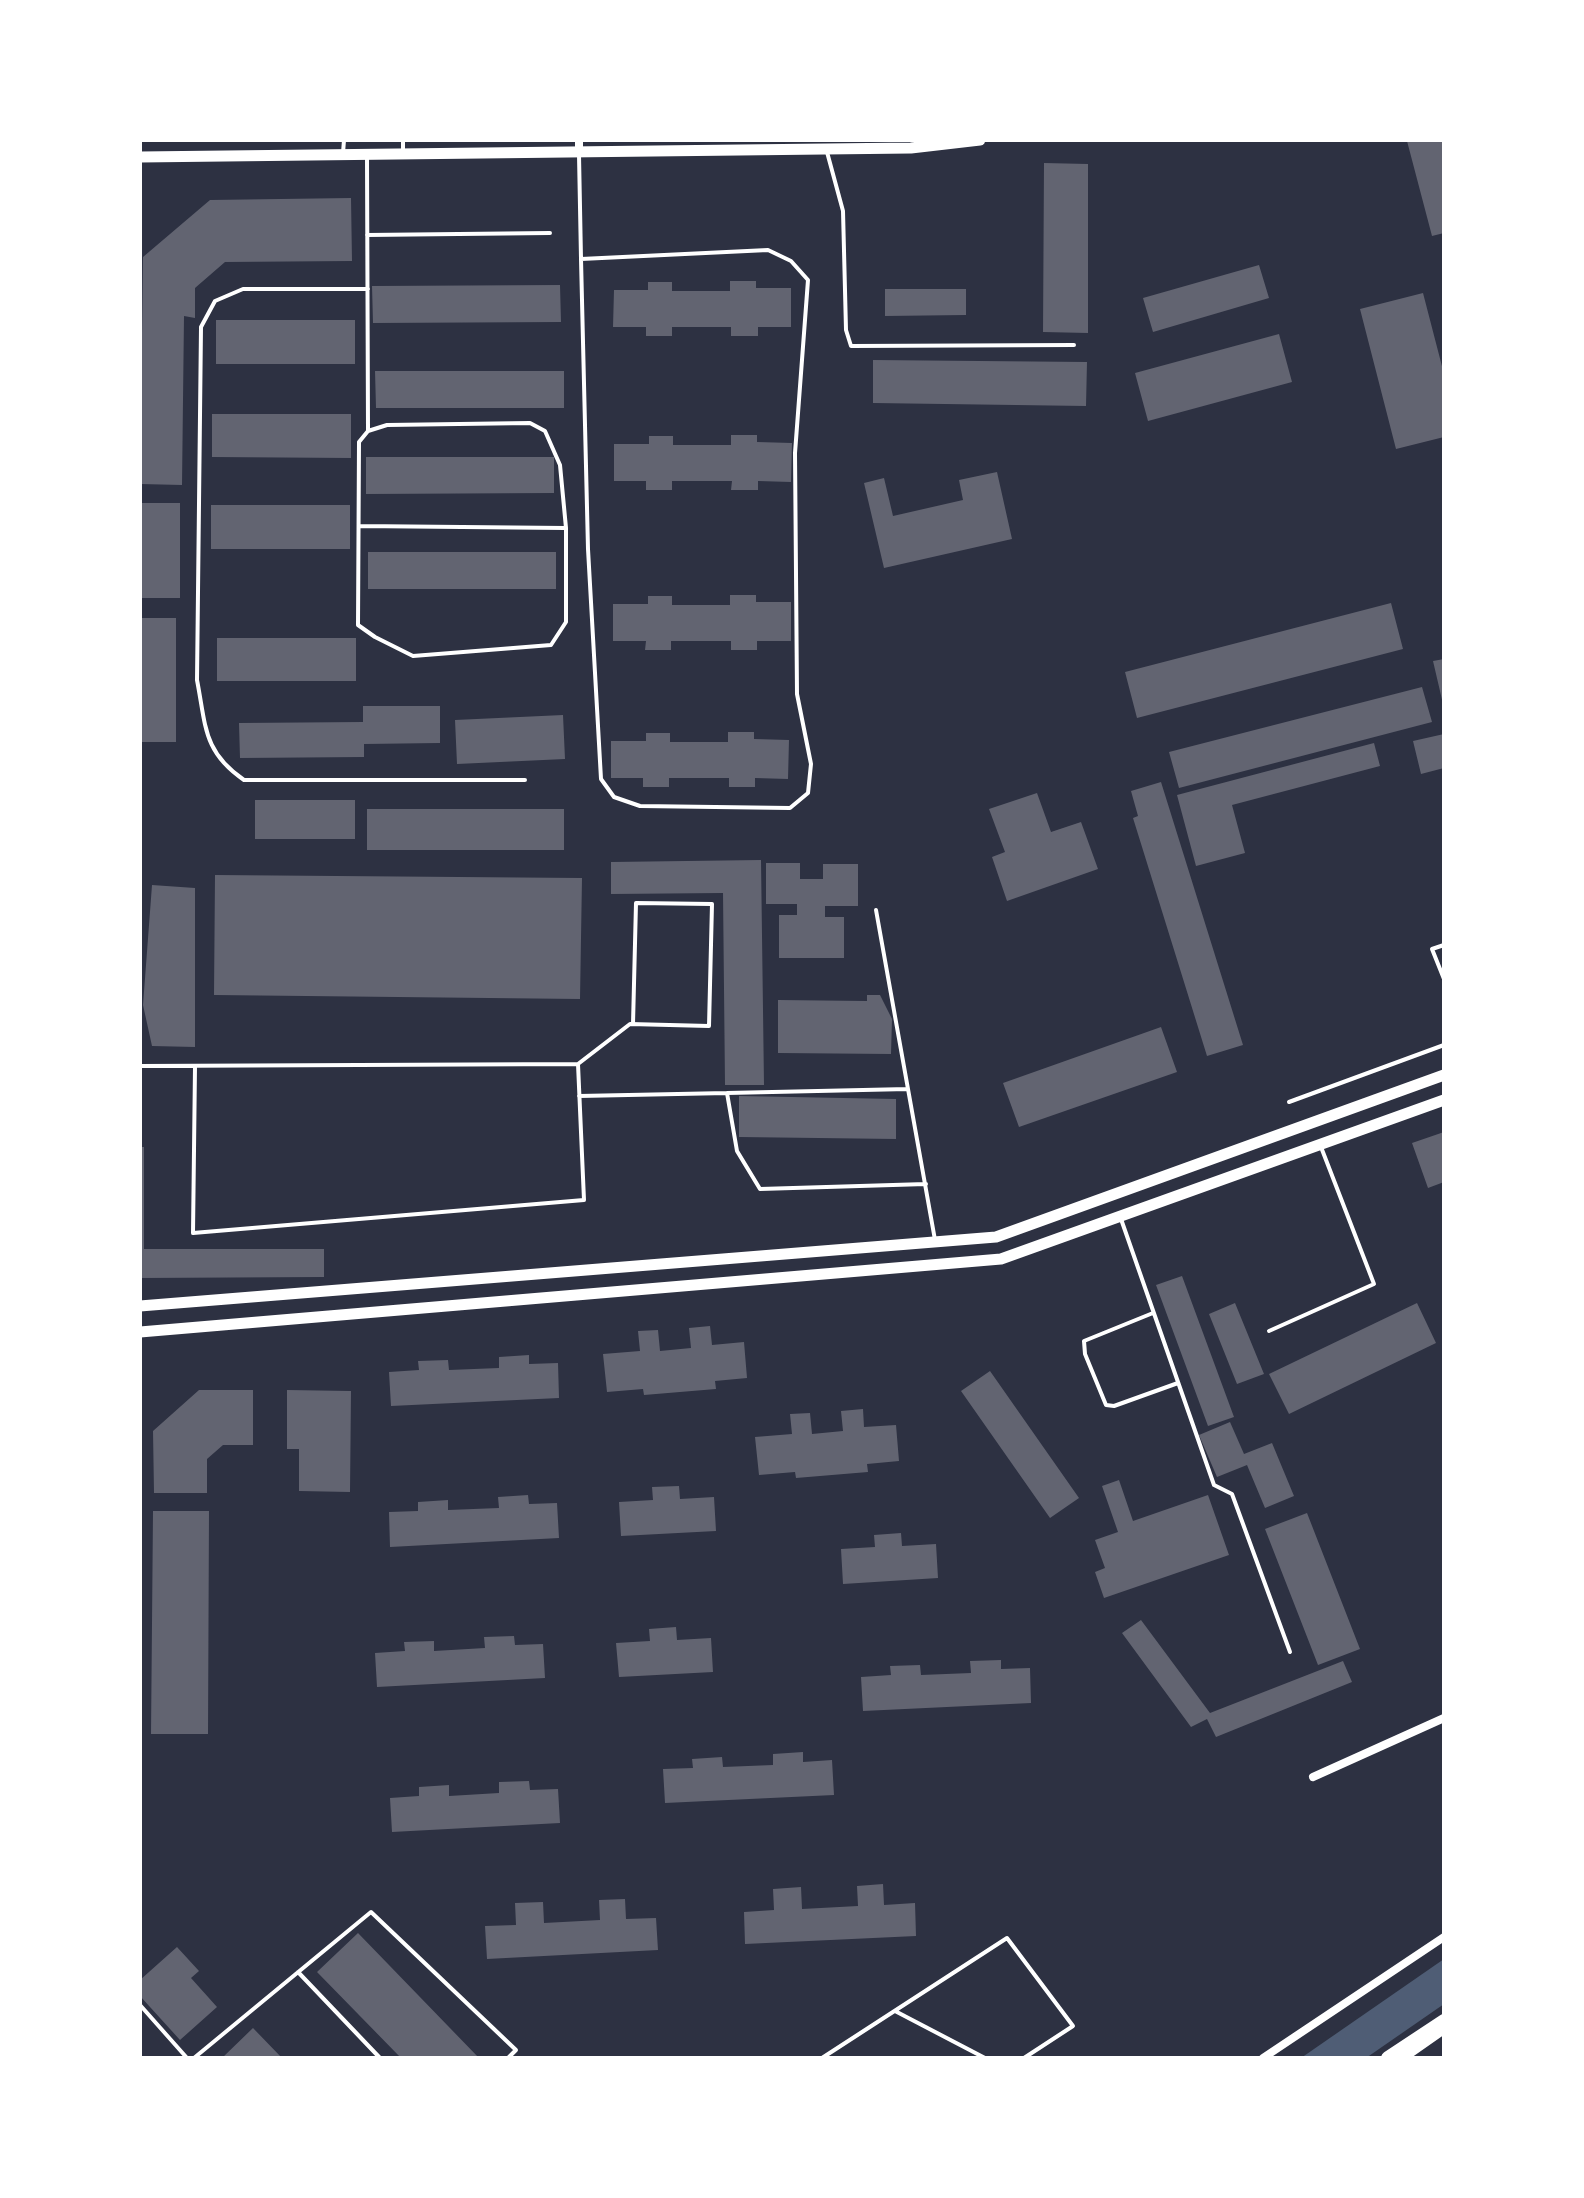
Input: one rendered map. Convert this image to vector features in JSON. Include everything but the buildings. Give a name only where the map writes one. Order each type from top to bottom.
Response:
[{"type":"highway","points":[[1388,2058],[1444,2021]]},
{"type":"street","points":[[140,157],[367,155],[579,146],[812,145],[826,149],[980,140]]},
{"type":"street","points":[[140,1306],[996,1237],[1444,1075]]},
{"type":"street","points":[[140,1332],[1001,1259],[1444,1100]]},
{"type":"street","points":[[1313,1777],[1444,1718]]},
{"type":"street","points":[[1263,2058],[1444,1937]]},
{"type":"street","points":[[1404,2058],[1444,2030]]},
{"type":"lane","points":[[343,155],[344,140]]},
{"type":"lane","points":[[403,140],[403,154]]},
{"type":"lane","points":[[579,146],[581,259],[588,549],[601,779],[614,797],[640,806],[790,808],[808,793],[811,764],[797,694],[800,664],[795,453],[808,280],[791,261],[768,250],[581,259]]},
{"type":"lane","points":[[826,149],[843,211],[846,330],[851,346],[1074,345]]},
{"type":"lane","points":[[367,155],[368,431]]},
{"type":"lane","points":[[367,235],[550,233]]},
{"type":"lane","points":[[368,289],[243,289],[215,301],[201,327],[197,680],[208,736],[220,763],[244,780],[525,780]]},
{"type":"lane","points":[[530,423],[545,431],[557,452],[566,528],[566,622],[551,645],[413,656],[358,625],[359,442],[368,431],[387,425],[530,423]]},
{"type":"lane","points":[[359,526],[566,528]]},
{"type":"lane","points":[[140,1066],[578,1064],[633,1024],[709,1026],[712,904],[636,903],[633,1024]]},
{"type":"lane","points":[[876,910],[936,1242]]},
{"type":"lane","points":[[1444,945],[1432,949],[1444,979]]},
{"type":"lane","points":[[1289,1102],[1444,1045]]},
{"type":"lane","points":[[195,1067],[193,1233],[584,1200],[578,1064]]},
{"type":"lane","points":[[579,1096],[908,1089]]},
{"type":"lane","points":[[727,1093],[737,1151],[760,1189],[926,1184]]},
{"type":"lane","points":[[1269,1331],[1374,1284],[1320,1145]]},
{"type":"lane","points":[[1120,1217],[1214,1485],[1232,1494],[1290,1652]]},
{"type":"lane","points":[[1153,1313],[1084,1341],[1085,1354],[1106,1405],[1114,1406],[1178,1383]]},
{"type":"lane","points":[[194,2058],[371,1912],[516,2050],[508,2058]]},
{"type":"lane","points":[[822,2058],[1007,1938],[1073,2026],[1024,2058]]},
{"type":"lane","points":[[298,1972],[380,2058]]},
{"type":"lane","points":[[140,2005],[187,2058]]},
{"type":"lane","points":[[895,2011],[985,2058]]},
{"type":"water","points":[[1444,1959],[1444,2004],[1366,2058],[1301,2058]]}]
